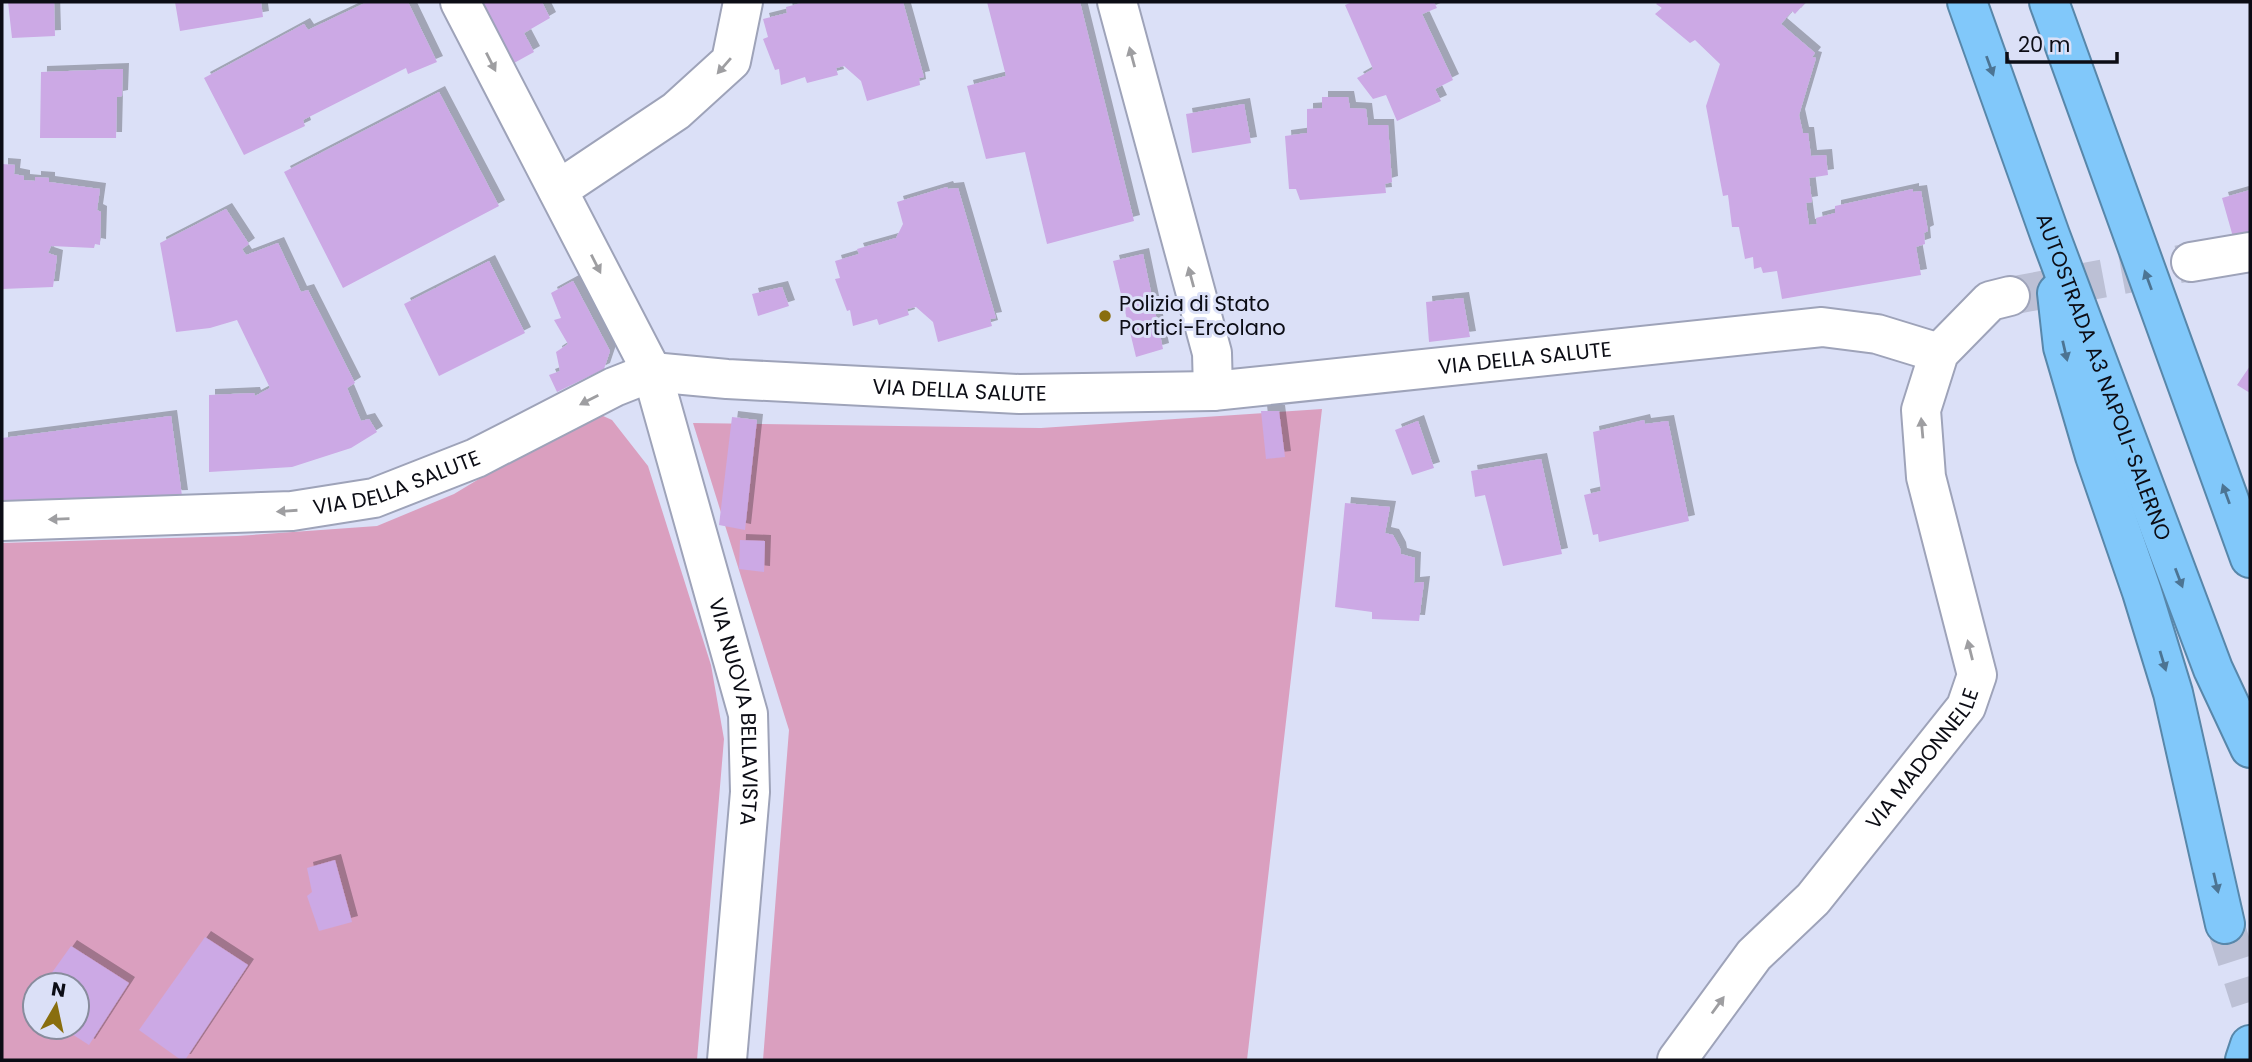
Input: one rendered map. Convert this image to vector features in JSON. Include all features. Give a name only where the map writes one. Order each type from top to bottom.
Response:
[{"type":"highway","name":"AUTOSTRADA A3 NAPOLI-SALERNO","points":[[1967,2],[2050,235],[2213,669],[2250,748]]},
{"type":"highway","points":[[2049,2],[2250,558]]},
{"type":"highway","points":[[2050,235],[2063,347],[2095,456],[2142,592],[2173,693],[2225,924]]},
{"type":"highway","points":[[2245,1060],[2250,1045]]},
{"type":"street","name":"VIA NUOVA BELLAVISTA","points":[[460,2],[652,372],[748,714],[750,792],[727,1060]]},
{"type":"street","points":[[558,190],[676,111],[731,61],[743,2]]},
{"type":"street","points":[[1117,2],[1212,353],[1213,391]]},
{"type":"street","points":[[2191,262],[2250,252]]},
{"type":"street","points":[[1939,352],[1990,301],[2010,296]]},
{"type":"street","name":"VIA DELLA SALUTE","points":[[2,521],[292,512],[374,498],[476,458],[614,387],[652,372],[727,379],[1019,394],[1213,391],[1822,327],[1877,334],[1939,352]]},
{"type":"street","name":"VIA MADONNELLE","points":[[1678,1060],[1754,955],[1813,899],[1966,707],[1977,675],[1926,477],[1921,410],[1939,352]]},
{"type":"shaded area","points":[[1322,409],[1247,1060],[763,1060],[789,730],[693,423],[1041,428]]},
{"type":"shaded area","points":[[592,411],[612,420],[648,466],[711,665],[724,739],[697,1060],[2,1060],[2,543],[237,536],[377,526],[454,494]]},
{"type":"building","points":[[8,2],[54,2],[55,36],[12,38]]},
{"type":"building","points":[[175,2],[261,2],[263,17],[180,31]]},
{"type":"building","points":[[367,2],[408,2],[437,62],[408,74],[406,68],[303,120],[305,126],[244,155],[204,78],[304,24],[308,30]]},
{"type":"building","points":[[472,2],[542,2],[550,18],[524,33],[534,52],[505,68]]},
{"type":"building","points":[[805,2],[903,2],[924,77],[919,78],[920,85],[867,101],[861,81],[844,66],[836,68],[838,75],[807,83],[805,77],[781,85],[779,69],[775,70],[763,39],[768,37],[763,19],[787,13],[786,7]]},
{"type":"building","points":[[987,2],[1080,2],[1134,221],[1047,244],[1025,152],[986,159],[967,86],[1006,76]]},
{"type":"building","points":[[1352,2],[1434,2],[1437,8],[1422,14],[1453,80],[1435,89],[1441,101],[1397,121],[1386,95],[1373,99],[1357,78],[1373,69],[1345,5]]},
{"type":"building","points":[[1806,2],[1795,14],[1792,11],[1781,24],[1815,53],[1812,57],[1816,58],[1799,115],[1803,133],[1808,133],[1811,156],[1826,155],[1828,175],[1809,178],[1812,202],[1806,203],[1809,225],[1817,224],[1816,218],[1835,213],[1835,206],[1913,189],[1913,192],[1921,191],[1928,231],[1924,233],[1925,244],[1916,247],[1921,275],[1782,299],[1777,271],[1763,273],[1761,267],[1754,269],[1753,257],[1745,259],[1739,227],[1732,227],[1728,195],[1723,196],[1706,106],[1720,64],[1695,40],[1690,43],[1655,14],[1662,8],[1656,4]]},
{"type":"building","points":[[123,69],[122,96],[117,97],[116,138],[40,138],[41,72]]},
{"type":"building","points":[[439,92],[499,206],[343,288],[284,172]]},
{"type":"building","points":[[1322,97],[1348,97],[1350,108],[1366,109],[1368,125],[1388,125],[1392,182],[1385,184],[1386,193],[1300,200],[1296,189],[1289,189],[1285,136],[1307,133],[1307,109],[1322,108]]},
{"type":"building","points":[[1244,104],[1251,143],[1192,153],[1186,114]]},
{"type":"building","points":[[2,164],[15,165],[14,174],[24,176],[24,180],[35,181],[35,177],[49,178],[49,182],[100,189],[97,210],[101,212],[100,245],[95,244],[94,248],[51,246],[48,253],[57,256],[53,287],[2,289]]},
{"type":"building","points":[[947,187],[958,188],[996,318],[990,319],[992,326],[938,342],[933,322],[916,307],[907,309],[909,315],[879,325],[877,319],[853,326],[850,310],[847,311],[835,279],[840,278],[835,261],[859,254],[857,249],[896,238],[903,224],[897,202]]},
{"type":"building","points":[[2250,190],[2250,240],[2235,244],[2222,198]]},
{"type":"building","points":[[226,209],[249,244],[242,249],[246,255],[278,243],[301,292],[308,290],[355,383],[347,388],[361,421],[369,419],[377,432],[351,448],[292,467],[209,472],[209,395],[254,393],[255,396],[270,388],[237,320],[210,328],[176,332],[160,243]]},
{"type":"building","points":[[1143,254],[1163,349],[1136,357],[1113,261]]},
{"type":"building","points":[[489,261],[525,333],[439,376],[404,304]]},
{"type":"building","points":[[573,281],[610,351],[604,369],[557,392],[549,375],[560,371],[556,352],[568,344],[554,320],[561,318],[551,293]]},
{"type":"building","points":[[782,287],[789,306],[758,316],[752,294]]},
{"type":"building","points":[[1463,298],[1470,337],[1429,342],[1426,302]]},
{"type":"building","points":[[2250,366],[2250,393],[2237,385]]},
{"type":"building","points":[[1261,411],[1279,411],[1285,457],[1266,459]]},
{"type":"building","points":[[171,416],[182,496],[2,502],[2,438]]},
{"type":"building","points":[[732,417],[757,420],[745,530],[719,525]]},
{"type":"building","points":[[1644,420],[1645,424],[1668,421],[1689,521],[1599,542],[1598,534],[1593,535],[1584,495],[1601,491],[1593,432]]},
{"type":"building","points":[[1418,421],[1434,468],[1412,475],[1395,430]]},
{"type":"building","points":[[1541,459],[1562,554],[1503,566],[1485,495],[1475,497],[1471,471]]},
{"type":"building","points":[[1345,503],[1390,507],[1385,533],[1393,535],[1401,554],[1415,558],[1414,583],[1424,582],[1419,621],[1372,619],[1372,612],[1335,607]]},
{"type":"building","points":[[740,540],[765,541],[764,572],[739,569]]},
{"type":"building","points":[[335,860],[352,922],[319,931],[307,896],[312,892],[307,868]]},
{"type":"building","points":[[205,937],[248,965],[185,1060],[181,1060],[139,1030]]},
{"type":"building","points":[[71,946],[129,983],[89,1045],[83,1041],[91,1041],[91,971],[53,971]]},
{"type":"tunnel","points":[[2010,296],[2191,262]]},
{"type":"tunnel","points":[[2225,924],[2250,1002]]},
{"type":"place","name":"Polizia di Stato Portici-Ercolano","points":[[1105,316]]}]
